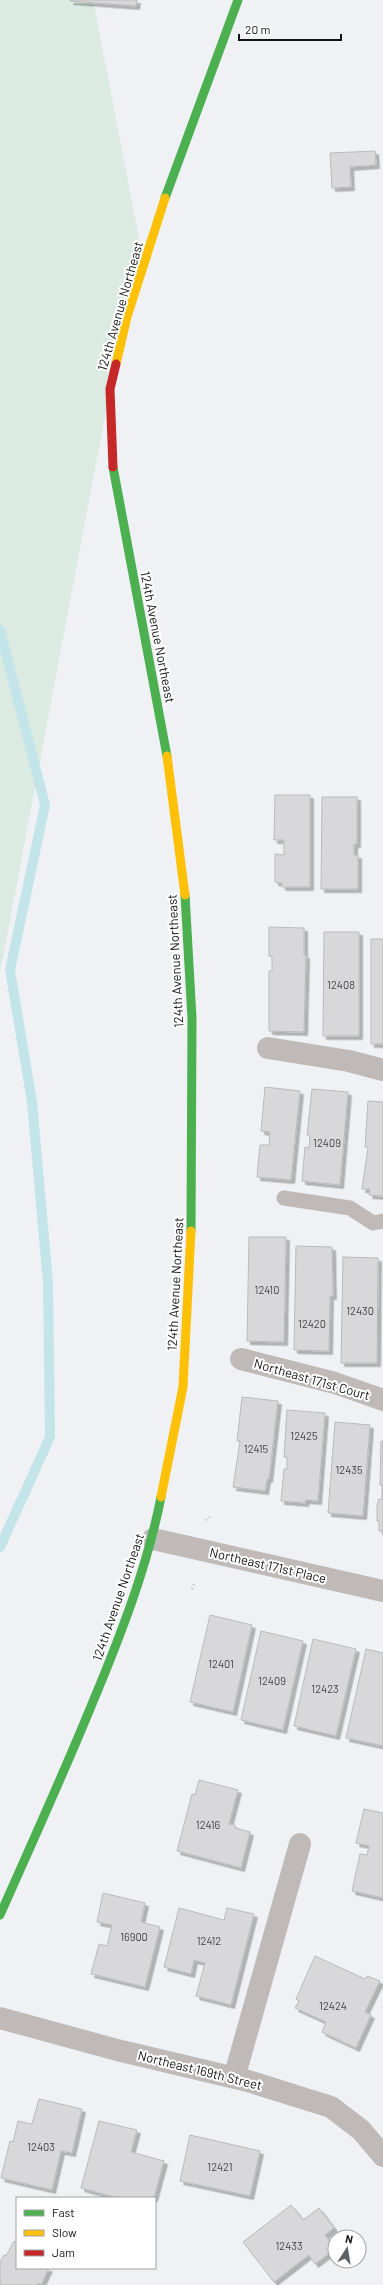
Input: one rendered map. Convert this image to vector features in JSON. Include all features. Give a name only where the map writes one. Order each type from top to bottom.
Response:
[{"type":"street","name":"124th Avenue Northeast","points":[[0,1915],[66,1767],[113,1654],[152,1539],[183,1379],[192,1263],[192,1018],[183,876],[167,753],[113,466],[110,389],[127,317],[168,188],[238,0]]},
{"type":"street","points":[[268,1048],[349,1061],[383,1070]]},
{"type":"street","name":"Northeast 171st Court","points":[[241,1359],[335,1383],[383,1400]]},
{"type":"street","name":"Northeast 171st Place","points":[[152,1539],[383,1591]]},
{"type":"street","points":[[234,2078],[300,1844]]},
{"type":"street","name":"Northeast 169th Street","points":[[0,2018],[117,2050],[234,2078],[331,2107],[361,2130],[383,2156]]},
{"type":"lane","points":[[284,1198],[350,1208],[373,1223],[383,1221]]},
{"type":"path","points":[[206,1520],[211,1516]]},
{"type":"path","points":[[192,1589],[195,1582]]},
{"type":"shaded area","points":[[0,0],[93,0],[144,264],[110,389],[0,973]]},
{"type":"building","points":[[70,0],[137,0],[136,6]]},
{"type":"building","points":[[375,151],[376,165],[350,167],[351,187],[332,188],[330,153]]},
{"type":"building","points":[[275,795],[310,795],[310,887],[282,887],[282,883],[275,882],[275,854],[284,855],[284,840],[274,840]]},
{"type":"building","points":[[322,797],[357,797],[357,844],[354,844],[354,855],[358,855],[358,889],[321,889]]},
{"type":"building","points":[[269,927],[304,928],[304,955],[306,955],[304,1032],[269,1031],[269,971],[272,971],[272,956],[269,956]]},
{"type":"building","points":[[324,932],[359,932],[359,1036],[323,1036]]},
{"type":"building","points":[[371,939],[383,939],[383,1044],[371,1044]]},
{"type":"building","points":[[265,1087],[300,1091],[291,1180],[257,1177],[260,1145],[269,1145],[270,1132],[261,1131]]},
{"type":"building","points":[[312,1089],[348,1092],[340,1185],[302,1181],[305,1147],[309,1148],[310,1136],[307,1135]]},
{"type":"building","points":[[368,1101],[383,1102],[383,1196],[369,1195],[370,1189],[362,1189],[368,1147],[365,1147]]},
{"type":"building","points":[[249,1237],[286,1237],[284,1342],[247,1341]]},
{"type":"building","points":[[296,1246],[332,1247],[333,1296],[330,1296],[329,1351],[294,1350]]},
{"type":"building","points":[[343,1257],[378,1258],[377,1363],[341,1363]]},
{"type":"building","points":[[242,1397],[278,1401],[269,1479],[267,1479],[265,1491],[233,1487],[240,1441],[237,1441]]},
{"type":"building","points":[[287,1410],[325,1413],[318,1501],[306,1500],[305,1503],[281,1501],[284,1469],[287,1469],[287,1457],[284,1457]]},
{"type":"building","points":[[335,1422],[370,1425],[363,1516],[328,1513]]},
{"type":"building","points":[[381,1441],[383,1441],[383,1531],[379,1531],[379,1521],[377,1521],[377,1505],[379,1499],[382,1499],[382,1485],[380,1485]]},
{"type":"building","points":[[210,1615],[252,1625],[233,1712],[190,1702]]},
{"type":"building","points":[[261,1631],[303,1641],[283,1730],[241,1720]]},
{"type":"building","points":[[313,1639],[356,1649],[336,1736],[294,1726]]},
{"type":"building","points":[[366,1649],[383,1653],[383,1746],[346,1738]]},
{"type":"building","points":[[199,1780],[238,1790],[229,1824],[235,1825],[235,1828],[250,1832],[241,1868],[177,1851],[192,1794],[195,1795]]},
{"type":"building","points":[[364,1809],[383,1813],[383,1898],[352,1891],[360,1854],[367,1855],[369,1846],[356,1843]]},
{"type":"building","points":[[103,1893],[145,1903],[141,1922],[160,1927],[145,1987],[91,1974],[99,1944],[107,1946],[112,1925],[97,1922]]},
{"type":"building","points":[[179,1908],[224,1920],[227,1908],[254,1914],[231,2005],[196,1996],[205,1963],[194,1960],[191,1974],[164,1967]]},
{"type":"building","points":[[315,1956],[365,1979],[367,1976],[380,1981],[365,2012],[371,2015],[356,2048],[322,2032],[326,2022],[295,2008],[299,2001],[296,1999]]},
{"type":"building","points":[[39,2099],[82,2109],[72,2153],[61,2151],[52,2190],[1,2178],[10,2141],[13,2142],[18,2121],[32,2124]]},
{"type":"building","points":[[99,2121],[137,2130],[131,2152],[164,2161],[154,2197],[114,2197],[81,2188]]},
{"type":"building","points":[[190,2135],[260,2151],[250,2196],[180,2181]]},
{"type":"building","points":[[291,2205],[303,2220],[319,2208],[334,2228],[327,2229],[327,2233],[325,2235],[327,2238],[327,2255],[315,2264],[309,2255],[274,2282],[243,2242]]},
{"type":"building","points":[[14,2241],[16,2242],[16,2269],[49,2269],[41,2285],[38,2283],[37,2285],[0,2285],[0,2262],[4,2255],[6,2256]]},
{"type":"waterway","points":[[0,630],[45,805],[10,970],[32,1102],[48,1283],[50,1437],[0,1547]]},
{"type":"traffic: fast","points":[[165,198],[238,0]]},
{"type":"traffic: fast","points":[[113,467],[167,756]]},
{"type":"traffic: fast","points":[[185,895],[192,1018],[191,1231]]},
{"type":"traffic: fast","points":[[0,1915],[70,1757],[113,1653],[132,1602],[148,1550],[161,1497]]},
{"type":"traffic: slow","points":[[116,364],[127,317],[165,198]]},
{"type":"traffic: slow","points":[[167,756],[185,895]]},
{"type":"traffic: slow","points":[[161,1497],[183,1387],[191,1231]]},
{"type":"traffic: jam","points":[[113,467],[110,389],[116,364]]}]
